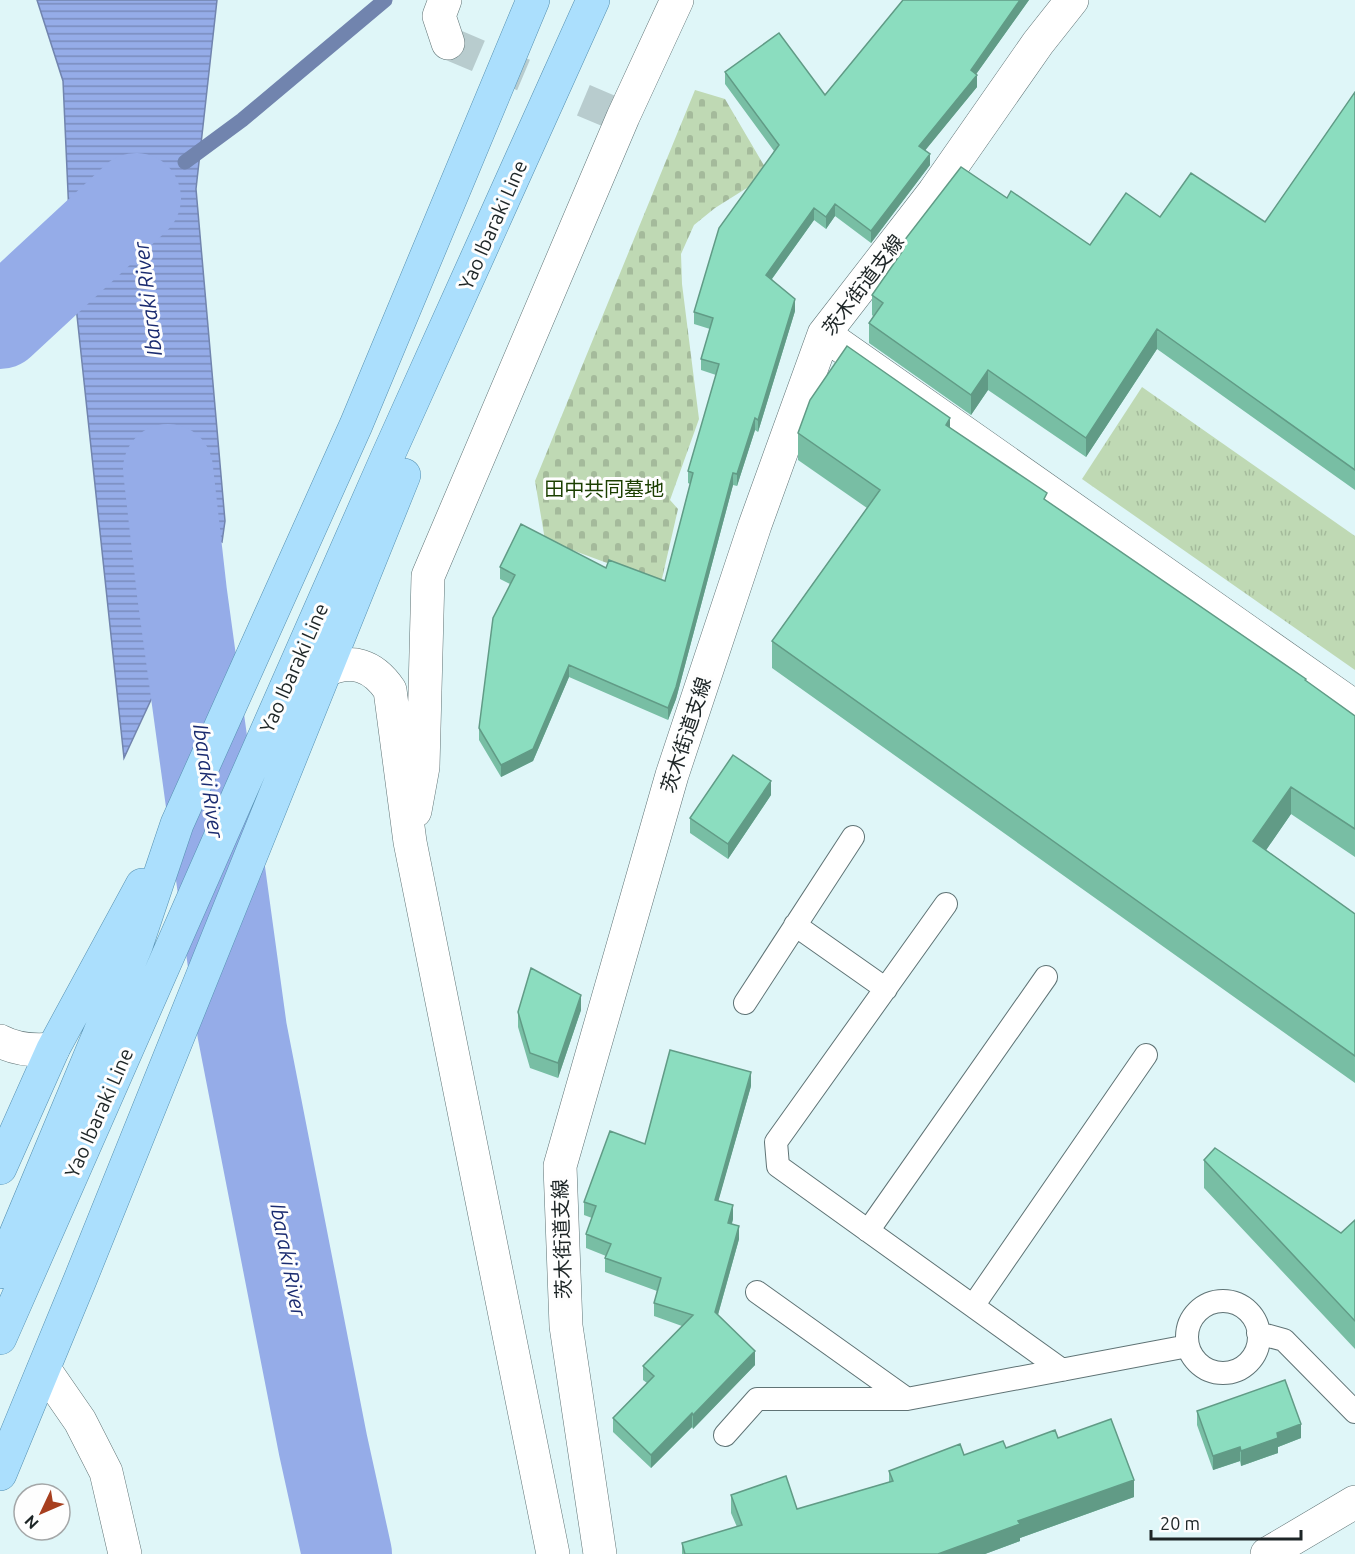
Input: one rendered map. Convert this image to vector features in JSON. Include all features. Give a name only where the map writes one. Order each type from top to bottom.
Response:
[{"type":"main road","name":"Yao Ibaraki Line","points":[[0,1272],[136,946],[177,824],[356,425],[533,0]]},
{"type":"main road","name":"Yao Ibaraki Line","points":[[0,1338],[47,1231],[356,561],[500,209],[593,0]]},
{"type":"main road","points":[[0,1474],[324,671],[356,561]]},
{"type":"main road","points":[[0,1167],[53,1049],[119,925],[177,824]]},
{"type":"street","points":[[445,0],[439,16],[447,43]]},
{"type":"street","points":[[410,843],[423,767],[428,576],[623,117],[677,0]]},
{"type":"street","name":"茨木街道支線","points":[[600,1554],[566,1326],[560,1166],[672,775],[755,525],[824,334],[934,192],[1038,43],[1072,0]]},
{"type":"street","points":[[824,334],[1355,707]]},
{"type":"street","points":[[324,671],[340,665],[357,665],[373,671],[390,690],[410,843],[553,1554]]},
{"type":"street","points":[[0,1041],[21,1049],[37,1051],[53,1049]]},
{"type":"street","points":[[44,1369],[80,1421],[106,1472],[125,1554]]},
{"type":"street","points":[[1267,1554],[1355,1502]]},
{"type":"lane","points":[[745,1003],[854,837]]},
{"type":"lane","points":[[946,904],[776,1142],[778,1166],[1062,1370]]},
{"type":"lane","points":[[795,925],[886,989]]},
{"type":"lane","points":[[868,1231],[1046,977]]},
{"type":"lane","points":[[973,1306],[1146,1055]]},
{"type":"lane","points":[[757,1292],[907,1399]]},
{"type":"lane","points":[[1216,1301],[1239,1304],[1255,1322],[1258,1333],[1258,1345],[1254,1356],[1235,1371],[1223,1373],[1211,1372],[1192,1357],[1186,1334],[1189,1323],[1196,1312],[1216,1301]]},
{"type":"lane","points":[[1258,1333],[1284,1340],[1355,1412]]},
{"type":"lane","points":[[725,1435],[757,1399],[907,1399],[1188,1346]]},
{"type":"green space","name":"田中共同墓地","points":[[695,90],[725,99],[769,174],[715,208],[694,225],[681,254],[682,284],[699,419],[670,500],[678,509],[661,583],[545,540],[535,481]]},
{"type":"green space","points":[[1142,387],[1355,536],[1355,670],[1082,479]]},
{"type":"water","points":[[37,0],[217,0],[196,189],[225,521],[222,542],[209,534],[164,636],[176,646],[124,758],[71,259],[63,81]]},
{"type":"building","points":[[903,0],[1020,0],[971,70],[977,75],[919,146],[930,154],[871,231],[835,204],[826,217],[814,208],[766,275],[795,299],[758,420],[755,418],[737,474],[733,473],[676,687],[668,708],[569,665],[533,749],[501,765],[479,728],[493,618],[515,575],[500,567],[521,524],[606,568],[609,560],[665,581],[693,473],[688,471],[719,364],[701,359],[713,318],[694,312],[719,228],[779,145],[725,72],[779,33],[825,95]]},
{"type":"building","points":[[1355,92],[1355,470],[1157,329],[1086,438],[988,370],[971,395],[869,323],[883,303],[872,295],[904,249],[900,246],[961,167],[1007,198],[1011,191],[1090,245],[1126,193],[1160,217],[1191,173],[1265,222]]},
{"type":"building","points":[[847,346],[950,418],[946,425],[1047,493],[1044,499],[1306,679],[1355,716],[1355,829],[1291,787],[1253,841],[1355,914],[1355,1056],[772,641],[880,490],[798,433],[810,400]]},
{"type":"building","points":[[733,755],[771,781],[728,844],[690,818]]},
{"type":"building","points":[[531,968],[581,995],[558,1063],[530,1053],[518,1012]]},
{"type":"building","points":[[670,1050],[751,1072],[715,1200],[733,1205],[728,1223],[739,1226],[715,1312],[755,1351],[651,1455],[613,1418],[654,1376],[643,1366],[693,1315],[654,1303],[661,1278],[605,1258],[611,1244],[586,1234],[596,1206],[584,1202],[610,1131],[645,1144]]},
{"type":"building","points":[[1215,1148],[1341,1233],[1355,1220],[1355,1321],[1204,1160]]},
{"type":"building","points":[[1285,1380],[1301,1424],[1277,1433],[1278,1438],[1241,1451],[1240,1447],[1213,1456],[1197,1411]]},
{"type":"building","points":[[1111,1419],[1134,1480],[1018,1521],[1020,1524],[938,1554],[685,1554],[682,1543],[742,1525],[731,1495],[786,1476],[797,1509],[893,1481],[889,1471],[960,1444],[964,1455],[1003,1441],[1006,1448],[1055,1430],[1058,1438]]},
{"type":"waterway","points":[[185,162],[242,120],[385,0]]},
{"type":"waterway","points":[[0,324],[136,198]]},
{"type":"waterway","name":"Ibaraki River","points":[[168,469],[182,593],[242,1030],[323,1445],[347,1554]]},
{"type":"tunnel","points":[[448,43],[623,117]]}]
